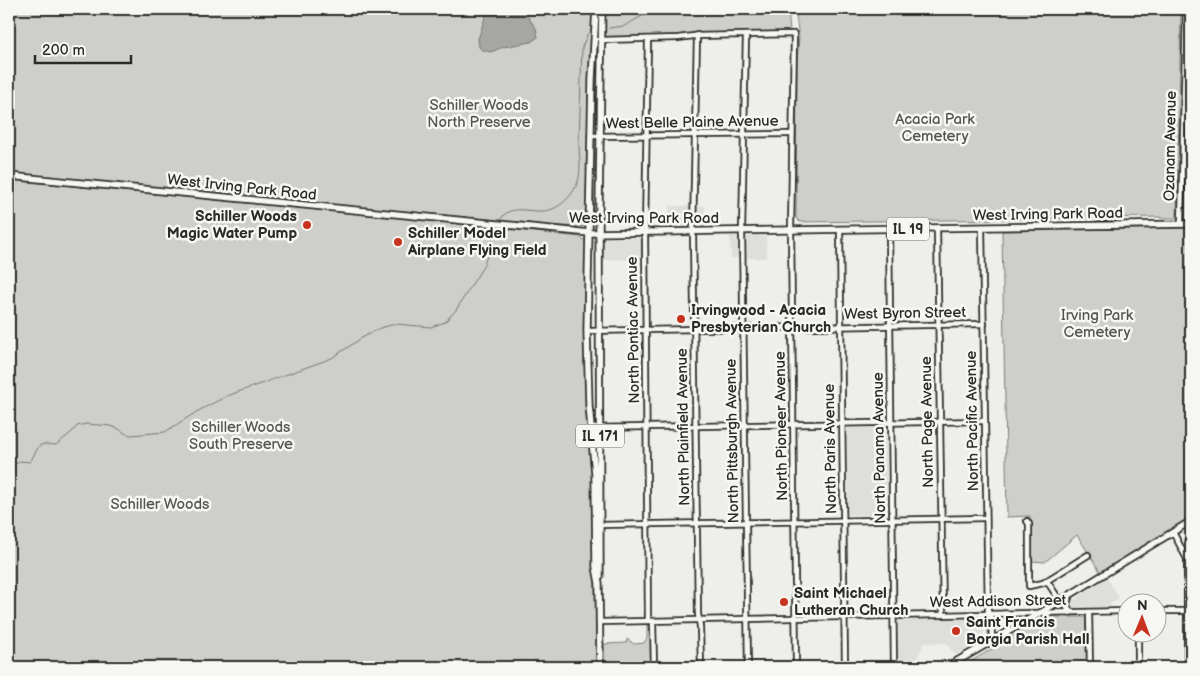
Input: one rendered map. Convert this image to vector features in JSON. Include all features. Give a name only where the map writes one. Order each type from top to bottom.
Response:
[{"type":"main road","name":"IL 171","points":[[596,9],[587,331],[601,570],[598,583],[600,667]]},
{"type":"main road","name":"IL 171","points":[[598,525],[600,428],[598,331],[602,9]]},
{"type":"main road","name":"West Irving Park Road","points":[[9,176],[590,233],[1191,224]]},
{"type":"main road","points":[[947,667],[1069,596],[1191,521]]},
{"type":"main road","points":[[1069,596],[1066,605],[1070,612]]},
{"type":"main road","points":[[1005,614],[1010,616],[1015,627]]},
{"type":"street","name":"Ozanam Avenue","points":[[1181,224],[1188,31],[1186,9]]},
{"type":"street","name":"North Pioneer Avenue","points":[[746,35],[794,34],[791,230],[796,667]]},
{"type":"street","points":[[594,41],[746,35]]},
{"type":"street","name":"North Pittsburgh Avenue","points":[[746,35],[742,231],[748,667]]},
{"type":"street","name":"North Plainfield Avenue","points":[[697,36],[693,232],[701,667]]},
{"type":"street","name":"North Pontiac Avenue","points":[[648,39],[645,233],[646,427],[647,524],[654,667]]},
{"type":"street","points":[[1183,128],[1190,127]]},
{"type":"street","name":"West Belle Plaine Avenue","points":[[591,136],[792,134]]},
{"type":"street","name":"North Pacific Avenue","points":[[982,227],[986,518],[989,614],[992,640]]},
{"type":"street","name":"North Page Avenue","points":[[937,228],[942,615]]},
{"type":"street","name":"North Panama Avenue","points":[[889,229],[894,667]]},
{"type":"street","name":"North Paris Avenue","points":[[840,230],[845,667]]},
{"type":"street","name":"West Byron Street","points":[[587,331],[984,324]]},
{"type":"street","points":[[592,428],[985,421]]},
{"type":"street","points":[[598,525],[986,518]]},
{"type":"street","points":[[1027,521],[1029,586],[1047,580],[1088,555]]},
{"type":"street","points":[[1173,532],[1189,559],[1187,667]]},
{"type":"street","points":[[1047,580],[1060,601]]},
{"type":"street","name":"West Addison Street","points":[[599,622],[1118,611]]},
{"type":"street","points":[[1168,611],[1189,611]]},
{"type":"street","points":[[1089,612],[1090,667]]},
{"type":"street","points":[[1138,644],[1138,667]]},
{"type":"shaded area","points":[[488,9],[522,9],[536,28],[538,37],[531,42],[503,47],[491,52],[482,50],[479,47],[478,39]]},
{"type":"shaded area","points":[[669,206],[705,206],[706,228],[669,228]]},
{"type":"shaded area","points":[[766,234],[767,258],[731,258],[730,236]]},
{"type":"shaded area","points":[[602,238],[644,238],[644,259],[602,260]]},
{"type":"shaded area","points":[[886,427],[887,515],[848,515],[847,428]]},
{"type":"shaded area","points":[[1107,578],[1118,596],[1118,599],[1110,604],[1110,608],[1070,609],[1069,603]]},
{"type":"shaded area","points":[[984,618],[984,639],[956,655],[946,643],[924,643],[914,665],[898,667],[898,620]]},
{"type":"green space","name":"Schiller Woods North Preserve","points":[[9,9],[594,9],[587,223],[580,227],[550,225],[9,174]]},
{"type":"green space","points":[[605,9],[788,9],[790,32],[606,38]]},
{"type":"green space","name":"Acacia Park Cemetery","points":[[795,9],[1181,9],[1177,218],[800,222],[796,218],[797,60],[799,37]]},
{"type":"green space","name":"Schiller Woods South Preserve","points":[[9,180],[423,220],[580,237],[587,242],[597,667],[9,667]]},
{"type":"green space","name":"Irving Park Cemetery","points":[[1191,228],[1191,517],[1101,573],[1077,535],[1045,562],[1031,561],[1030,516],[1007,517],[1002,231]]},
{"type":"green space","points":[[1044,617],[1086,617],[1087,667],[962,667]]},
{"type":"green space","points":[[647,625],[651,640],[651,667],[604,667],[604,644],[627,643],[627,639],[634,644],[644,643],[647,638]]},
{"type":"waterway","points":[[609,28],[624,26],[655,9]]},
{"type":"waterway","points":[[501,219],[504,214],[514,210],[542,211],[553,209],[567,199],[579,180],[582,47],[588,33]]},
{"type":"waterway","points":[[9,468],[20,461],[30,462],[39,446],[44,444],[56,445],[77,426],[86,424],[111,426],[131,435],[165,432],[198,411],[227,396],[332,358],[380,328],[395,324],[431,327],[445,322],[456,310],[484,265],[495,230]]},
{"type":"place","name":"Schiller Woods Magic Water Pump","points":[[307,225]]},
{"type":"place","name":"Schiller Model Airplane Flying Field","points":[[398,242]]},
{"type":"place","name":"Irvingwood - Acacia Presbyterian Church","points":[[681,319]]},
{"type":"place","name":"Saint Michael Lutheran Church","points":[[784,602]]},
{"type":"place","name":"Saint Francis Borgia Parish Hall","points":[[956,631]]},
{"type":"park label","name":"Schiller Woods","points":[[160,504]]}]
